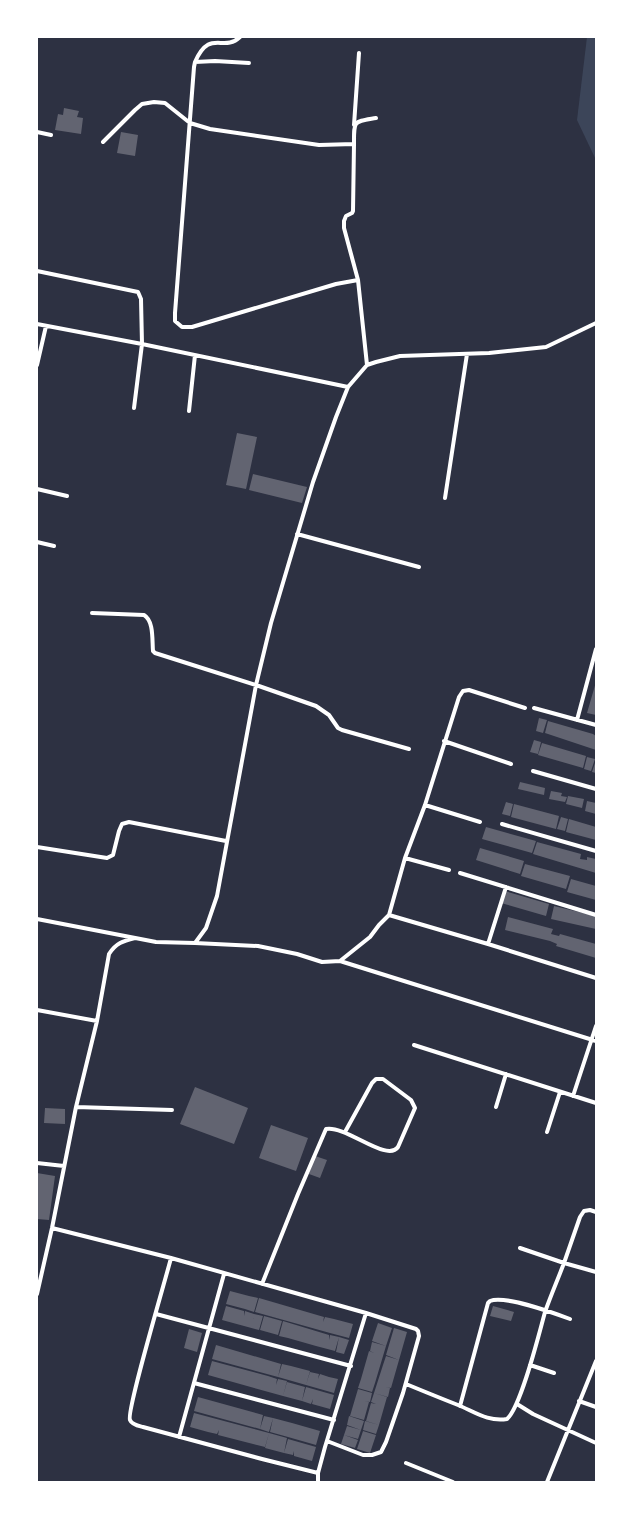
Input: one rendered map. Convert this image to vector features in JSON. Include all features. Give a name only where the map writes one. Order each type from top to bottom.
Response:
[{"type":"street","points":[[240,37],[231,42],[210,44],[204,47],[195,62],[175,313],[176,321],[182,327],[192,327],[336,284],[358,280]]},
{"type":"street","points":[[359,53],[354,125],[353,211],[346,216],[344,228],[358,280],[367,364]]},
{"type":"street","points":[[195,62],[215,60],[249,63]]},
{"type":"street","points":[[103,142],[135,110],[142,104],[149,102],[165,103],[190,123],[210,129],[319,145],[354,144]]},
{"type":"street","points":[[354,125],[358,122],[376,118]]},
{"type":"street","points":[[37,132],[51,135]]},
{"type":"street","points":[[37,271],[138,292],[141,298],[142,344],[134,408]]},
{"type":"street","points":[[195,943],[206,928],[217,896],[256,685],[271,624],[313,482],[348,387],[367,364],[400,356],[467,354],[546,347],[596,323]]},
{"type":"street","points":[[37,324],[142,344],[348,387]]},
{"type":"street","points":[[37,365],[46,326]]},
{"type":"street","points":[[445,498],[467,354]]},
{"type":"street","points":[[189,411],[195,355]]},
{"type":"street","points":[[37,489],[67,496]]},
{"type":"street","points":[[297,534],[419,567]]},
{"type":"street","points":[[37,542],[54,546]]},
{"type":"street","points":[[92,613],[144,615],[150,622],[153,651],[155,653],[316,706],[329,715],[338,728],[342,730],[409,749]]},
{"type":"street","points":[[576,720],[596,649]]},
{"type":"street","points":[[340,961],[370,937],[389,915],[405,858],[425,805],[444,741],[462,691],[469,690],[525,708]]},
{"type":"street","points":[[534,708],[596,725]]},
{"type":"street","points":[[444,741],[511,764]]},
{"type":"street","points":[[533,771],[596,789]]},
{"type":"street","points":[[425,805],[480,822]]},
{"type":"street","points":[[37,847],[107,858],[113,855],[122,824],[129,822],[226,841]]},
{"type":"street","points":[[502,824],[596,851]]},
{"type":"street","points":[[405,858],[449,870]]},
{"type":"street","points":[[460,873],[596,915]]},
{"type":"street","points":[[488,944],[506,887]]},
{"type":"street","points":[[389,915],[596,978]]},
{"type":"street","points":[[37,919],[137,937],[156,942],[258,946],[297,954],[322,962],[340,961],[594,1041]]},
{"type":"street","points":[[37,1294],[52,1228],[76,1107],[97,1021],[110,954],[114,946],[122,941],[137,937]]},
{"type":"street","points":[[37,1010],[97,1021]]},
{"type":"street","points":[[573,1096],[594,1041],[596,1026]]},
{"type":"street","points":[[414,1045],[596,1103]]},
{"type":"street","points":[[496,1107],[506,1074]]},
{"type":"street","points":[[262,1284],[326,1128],[345,1132],[384,1151],[391,1152],[396,1150],[415,1108],[411,1100],[383,1079],[376,1079],[372,1082],[345,1132]]},
{"type":"street","points":[[548,1132],[560,1092]]},
{"type":"street","points":[[76,1107],[172,1110]]},
{"type":"street","points":[[37,1163],[64,1166]]},
{"type":"street","points":[[406,1384],[460,1406],[482,1417],[497,1420],[507,1419],[516,1404],[530,1365],[546,1310],[580,1217],[584,1211],[590,1210],[596,1212]]},
{"type":"street","points":[[52,1228],[171,1258],[366,1313],[416,1329],[419,1336],[406,1384],[386,1442],[381,1452],[372,1455],[363,1455],[327,1441]]},
{"type":"street","points":[[520,1248],[596,1272]]},
{"type":"street","points":[[171,1258],[129,1413],[130,1420],[134,1424],[179,1437],[318,1473]]},
{"type":"street","points":[[179,1437],[224,1274]]},
{"type":"street","points":[[460,1406],[490,1301],[498,1299],[546,1310],[570,1319]]},
{"type":"street","points":[[318,1482],[318,1473],[327,1441],[366,1313]]},
{"type":"street","points":[[156,1314],[350,1366]]},
{"type":"street","points":[[547,1482],[596,1361]]},
{"type":"street","points":[[530,1365],[554,1373]]},
{"type":"street","points":[[194,1383],[334,1420]]},
{"type":"street","points":[[580,1401],[596,1407]]},
{"type":"street","points":[[516,1404],[533,1414],[596,1444]]},
{"type":"street","points":[[406,1463],[453,1482]]},
{"type":"shaded area","points":[[587,37],[596,37],[596,160],[577,120]]},
{"type":"building","points":[[64,108],[79,111],[77,117],[83,118],[81,134],[55,130],[58,114],[63,115]]},
{"type":"building","points":[[121,132],[138,135],[135,156],[117,153]]},
{"type":"building","points":[[237,433],[257,437],[246,489],[226,485]]},
{"type":"building","points":[[253,474],[307,487],[302,503],[249,490]]},
{"type":"building","points":[[596,682],[596,715],[587,713]]},
{"type":"building","points":[[539,718],[547,720],[543,733],[536,731]]},
{"type":"building","points":[[548,721],[593,734],[596,736],[596,750],[545,733]]},
{"type":"building","points":[[534,740],[541,742],[538,754],[530,752]]},
{"type":"building","points":[[542,743],[586,756],[583,768],[538,755]]},
{"type":"building","points":[[587,757],[595,759],[591,771],[584,769]]},
{"type":"building","points":[[596,760],[596,773],[592,772]]},
{"type":"building","points":[[520,782],[545,788],[544,795],[518,789]]},
{"type":"building","points":[[551,791],[562,793],[561,796],[567,797],[565,802],[549,799]]},
{"type":"building","points":[[568,796],[584,799],[582,808],[566,804]]},
{"type":"building","points":[[587,801],[596,803],[596,814],[585,811]]},
{"type":"building","points":[[506,802],[513,804],[510,816],[502,814]]},
{"type":"building","points":[[514,804],[559,816],[556,829],[511,817]]},
{"type":"building","points":[[561,817],[568,819],[565,831],[557,829]]},
{"type":"building","points":[[569,819],[596,827],[596,840],[566,832]]},
{"type":"building","points":[[486,827],[536,841],[532,853],[482,839]]},
{"type":"building","points":[[537,842],[581,854],[580,859],[587,860],[587,857],[596,859],[596,873],[533,854]]},
{"type":"building","points":[[480,848],[524,861],[520,874],[476,860]]},
{"type":"building","points":[[525,864],[570,876],[566,889],[521,876]]},
{"type":"building","points":[[571,879],[596,886],[596,900],[567,892]]},
{"type":"building","points":[[505,891],[549,904],[546,916],[501,903]]},
{"type":"building","points":[[554,906],[596,916],[596,929],[551,919]]},
{"type":"building","points":[[508,917],[553,929],[551,934],[559,936],[560,934],[596,944],[596,958],[556,946],[557,944],[550,941],[505,930]]},
{"type":"building","points":[[195,1087],[248,1108],[234,1144],[180,1124]]},
{"type":"building","points":[[45,1108],[65,1109],[65,1124],[44,1123]]},
{"type":"building","points":[[271,1125],[308,1138],[296,1171],[259,1158]]},
{"type":"building","points":[[315,1156],[327,1160],[320,1178],[309,1174]]},
{"type":"building","points":[[37,1173],[55,1176],[49,1220],[37,1219]]},
{"type":"building","points":[[230,1291],[249,1296],[245,1309],[226,1304]]},
{"type":"building","points":[[249,1296],[258,1298],[254,1312],[245,1309]]},
{"type":"building","points":[[259,1298],[324,1317],[323,1322],[325,1317],[334,1319],[330,1333],[255,1312]]},
{"type":"building","points":[[226,1306],[244,1311],[244,1316],[245,1311],[263,1316],[259,1330],[222,1320]]},
{"type":"building","points":[[493,1306],[514,1312],[511,1321],[490,1316]]},
{"type":"building","points":[[264,1316],[282,1321],[278,1335],[260,1330]]},
{"type":"building","points":[[334,1319],[353,1324],[349,1338],[330,1333]]},
{"type":"building","points":[[283,1321],[329,1335],[329,1340],[330,1335],[339,1337],[335,1351],[279,1336]]},
{"type":"building","points":[[378,1323],[392,1328],[386,1346],[372,1341]]},
{"type":"building","points":[[394,1328],[407,1332],[399,1360],[386,1355]]},
{"type":"building","points":[[189,1329],[202,1333],[197,1352],[184,1348]]},
{"type":"building","points":[[339,1337],[349,1340],[344,1354],[336,1352]]},
{"type":"building","points":[[372,1342],[386,1346],[375,1383],[361,1379],[369,1351],[374,1353],[370,1351]]},
{"type":"building","points":[[216,1345],[281,1364],[278,1377],[212,1359]]},
{"type":"building","points":[[386,1356],[399,1360],[391,1388],[386,1387],[390,1388],[388,1397],[374,1393]]},
{"type":"building","points":[[212,1361],[277,1379],[276,1385],[278,1379],[287,1381],[283,1396],[208,1375]]},
{"type":"building","points":[[282,1364],[310,1371],[306,1385],[278,1377]]},
{"type":"building","points":[[310,1372],[319,1374],[318,1379],[320,1374],[338,1379],[334,1393],[306,1385]]},
{"type":"building","points":[[361,1379],[375,1383],[372,1392],[358,1388]]},
{"type":"building","points":[[287,1382],[305,1387],[302,1401],[283,1396]]},
{"type":"building","points":[[306,1387],[334,1395],[330,1409],[312,1404],[313,1399],[311,1404],[302,1401]]},
{"type":"building","points":[[358,1389],[372,1393],[370,1402],[365,1401],[369,1402],[364,1420],[350,1416]]},
{"type":"building","points":[[374,1393],[387,1397],[379,1425],[366,1421],[371,1403],[376,1404],[371,1402]]},
{"type":"building","points":[[198,1397],[263,1415],[260,1429],[194,1411]]},
{"type":"building","points":[[194,1413],[269,1433],[265,1447],[218,1435],[219,1430],[217,1434],[190,1427]]},
{"type":"building","points":[[264,1416],[273,1418],[269,1432],[260,1429]]},
{"type":"building","points":[[349,1416],[364,1421],[361,1430],[347,1425]]},
{"type":"building","points":[[273,1418],[292,1423],[288,1437],[270,1432]]},
{"type":"building","points":[[365,1421],[379,1425],[376,1434],[363,1430]]},
{"type":"building","points":[[292,1423],[320,1431],[316,1445],[288,1437]]},
{"type":"building","points":[[347,1426],[361,1430],[358,1439],[344,1435]]},
{"type":"building","points":[[363,1431],[376,1435],[370,1453],[357,1449]]},
{"type":"building","points":[[269,1433],[287,1438],[284,1453],[265,1448]]},
{"type":"building","points":[[344,1435],[358,1440],[355,1448],[341,1444]]},
{"type":"building","points":[[288,1439],[316,1447],[312,1461],[294,1456],[294,1451],[293,1455],[284,1453]]}]
